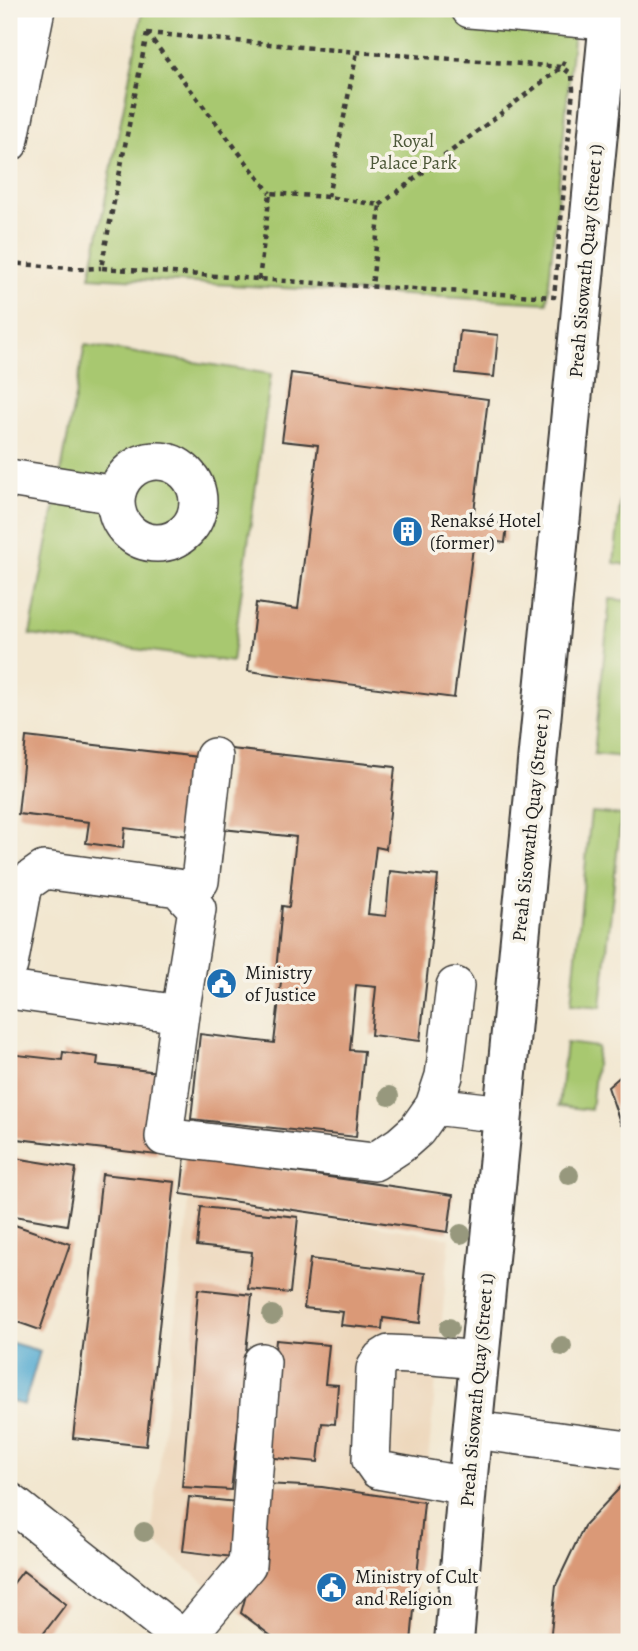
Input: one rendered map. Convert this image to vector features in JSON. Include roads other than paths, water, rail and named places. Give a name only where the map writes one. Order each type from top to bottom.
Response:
[{"type":"main road","name":"Preah Sisowath Quay (Street 1)","points":[[454,1642],[503,1114],[616,17]]},
{"type":"street","points":[[9,143],[36,9]]},
{"type":"street","points":[[470,9],[616,17]]},
{"type":"street","points":[[9,478],[116,495]]},
{"type":"street","points":[[186,896],[200,881],[214,757]]},
{"type":"street","points":[[9,965],[24,884],[44,870],[178,888],[197,909],[164,1137],[374,1162],[417,1130],[434,1106],[444,1076],[455,986]]},
{"type":"street","points":[[9,990],[180,1014]]},
{"type":"street","points":[[434,1106],[503,1114]]},
{"type":"street","points":[[467,1486],[378,1469],[371,1460],[375,1369],[381,1359],[389,1354],[480,1360]]},
{"type":"street","points":[[9,1501],[186,1641],[247,1565],[262,1362]]},
{"type":"street","points":[[473,1430],[629,1450]]},
{"type":"water","points":[[9,1342],[40,1351],[24,1405],[9,1401]]},
{"type":"place","name":"Renaksé Hotel (former)","points":[[407,532]]},
{"type":"place","name":"Ministry of Justice","points":[[222,984]]},
{"type":"place","name":"Ministry of Cult and Religion","points":[[332,1588]]},
{"type":"park label","name":"Royal Palace Park","points":[[413,152]]}]
